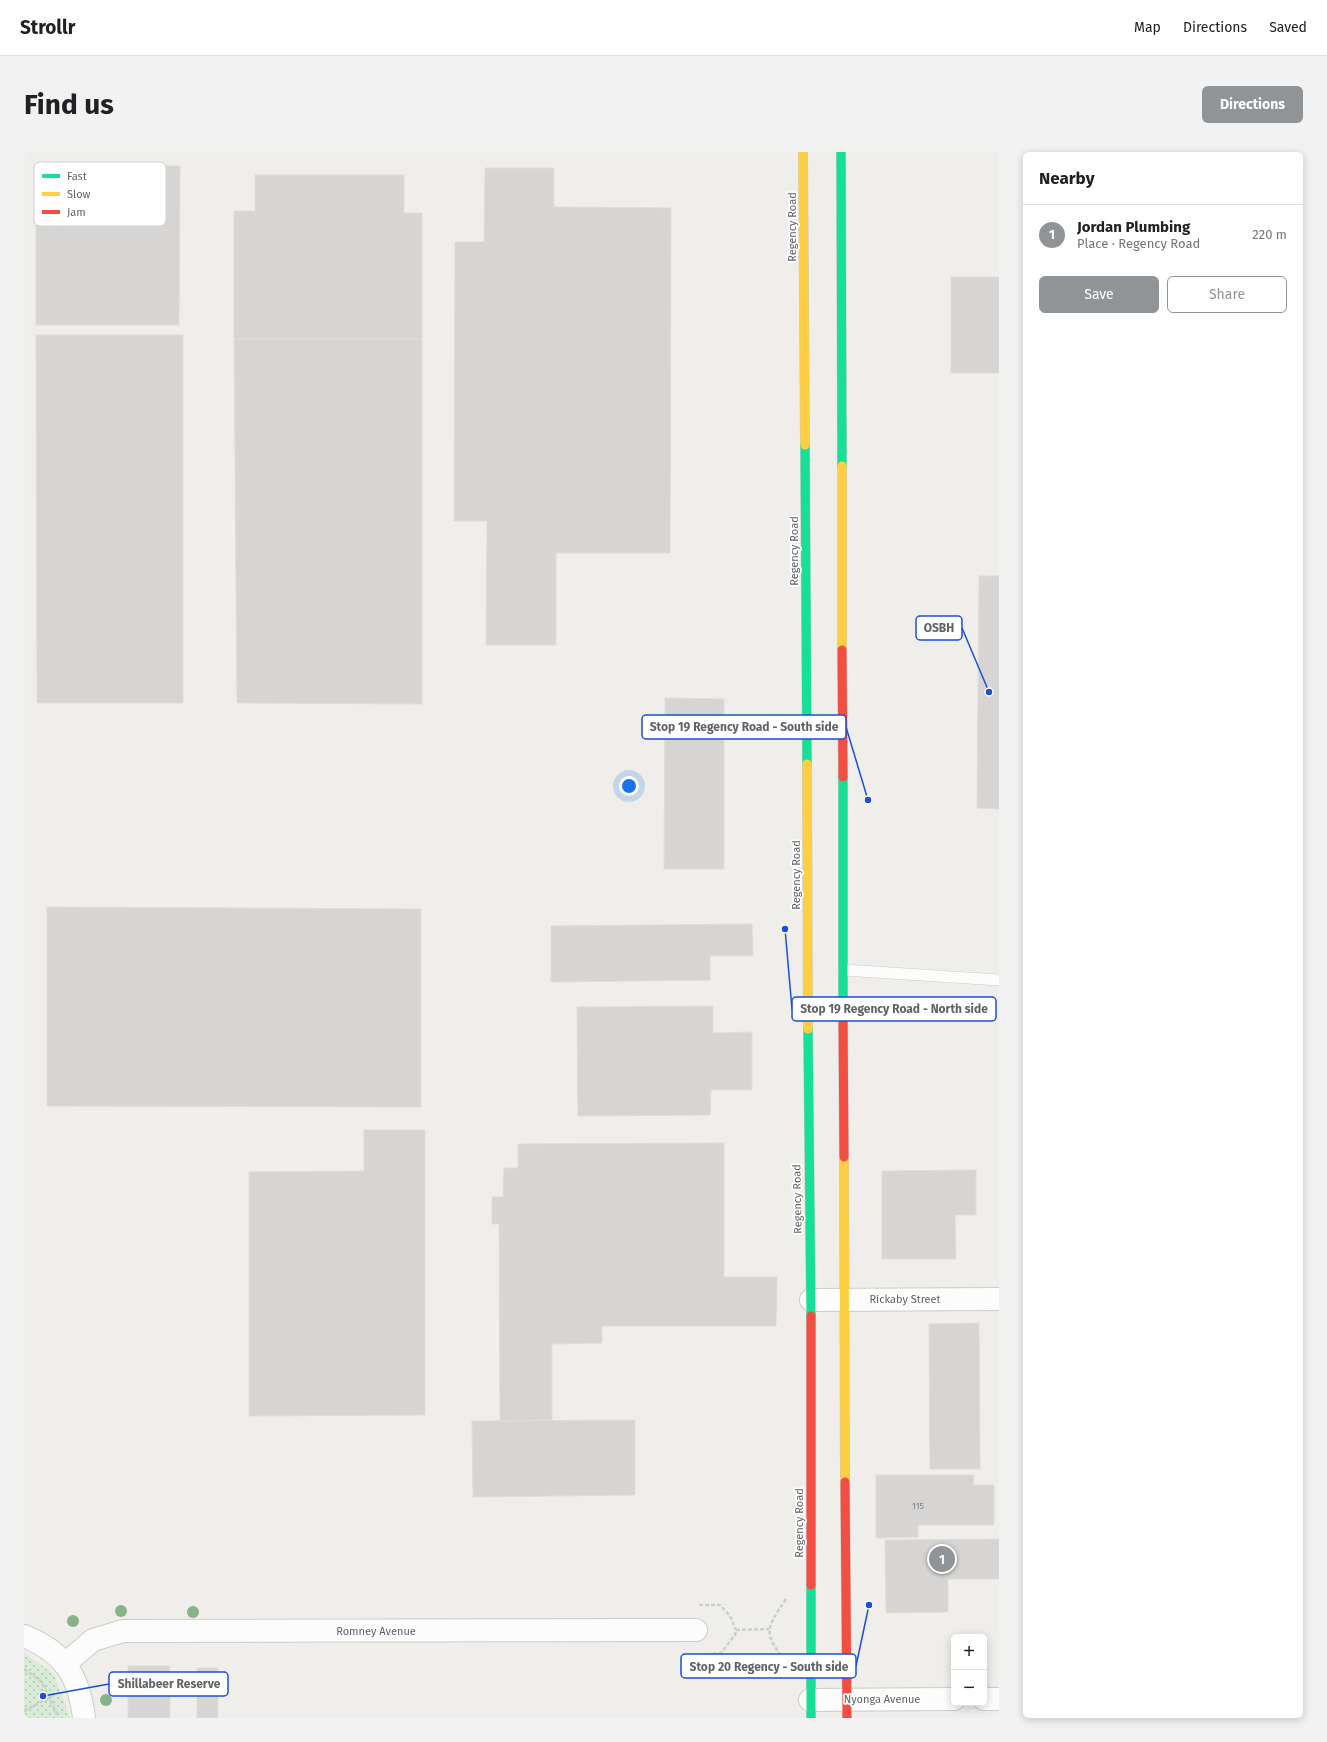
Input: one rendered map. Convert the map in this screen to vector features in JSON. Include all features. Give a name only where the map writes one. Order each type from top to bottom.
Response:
[{"type":"main road","name":"Regency Road","points":[[803,152],[811,1300],[810,1709]]},
{"type":"main road","points":[[841,152],[844,1300],[847,1709]]},
{"type":"street","name":"Rickaby Street","points":[[811,1300],[999,1299]]},
{"type":"street","name":"Romney Avenue","points":[[65,1664],[93,1640],[124,1631],[696,1630]]},
{"type":"street","points":[[24,1636],[47,1646],[65,1664],[75,1679],[84,1718]]},
{"type":"street","points":[[987,1699],[999,1698]]},
{"type":"street","name":"Nyonga Avenue","points":[[810,1709],[847,1709],[951,1699]]},
{"type":"lane","points":[[844,970],[999,980]]},
{"type":"path","points":[[787,1597],[772,1620],[769,1629],[770,1639],[775,1649],[788,1666]]},
{"type":"path","points":[[24,1669],[41,1681],[58,1718]]},
{"type":"path","points":[[24,1711],[54,1695]]},
{"type":"green space","points":[[24,1653],[54,1674],[70,1718],[24,1718]]},
{"type":"building","points":[[166,166],[180,166],[179,325],[36,325],[36,226],[166,226]]},
{"type":"building","points":[[485,168],[554,168],[554,207],[671,208],[670,553],[556,553],[556,645],[486,645],[487,521],[454,521],[455,242],[484,242]]},
{"type":"building","points":[[255,175],[404,175],[404,213],[422,213],[422,339],[234,339],[234,211],[255,211]]},
{"type":"building","points":[[951,277],[999,277],[999,373],[951,373]]},
{"type":"building","points":[[36,335],[183,335],[183,703],[37,703]]},
{"type":"building","points":[[234,339],[422,339],[422,704],[237,703]]},
{"type":"building","points":[[979,576],[999,576],[999,809],[977,808]]},
{"type":"building","points":[[665,698],[724,699],[724,869],[664,869]]},
{"type":"building","points":[[47,907],[421,909],[421,1107],[47,1106]]},
{"type":"building","points":[[752,924],[753,956],[710,956],[710,980],[551,982],[551,926]]},
{"type":"building","points":[[713,1006],[713,1033],[752,1032],[752,1090],[711,1090],[710,1115],[578,1116],[577,1007]]},
{"type":"building","points":[[364,1130],[425,1130],[425,1415],[249,1416],[249,1172],[364,1171]]},
{"type":"building","points":[[724,1143],[724,1277],[777,1277],[776,1326],[602,1326],[602,1343],[552,1344],[552,1420],[500,1421],[499,1224],[492,1224],[492,1197],[503,1197],[504,1168],[518,1168],[518,1144]]},
{"type":"building","points":[[976,1170],[976,1215],[955,1215],[956,1259],[882,1259],[882,1171]]},
{"type":"building","points":[[979,1323],[980,1469],[930,1469],[929,1324]]},
{"type":"building","points":[[635,1420],[635,1495],[473,1497],[472,1421]]},
{"type":"building","points":[[876,1475],[974,1475],[973,1485],[994,1485],[994,1525],[918,1525],[918,1537],[876,1538]]},
{"type":"building","points":[[999,1539],[999,1579],[948,1579],[948,1612],[886,1613],[885,1540]]},
{"type":"building","points":[[128,1666],[170,1666],[170,1718],[128,1718]]},
{"type":"building","points":[[197,1668],[218,1668],[218,1718],[197,1718]]},
{"type":"traffic: fast","points":[[841,152],[842,466]]},
{"type":"traffic: fast","points":[[805,445],[807,764]]},
{"type":"traffic: fast","points":[[843,777],[843,1015]]},
{"type":"traffic: fast","points":[[808,1029],[811,1316]]},
{"type":"traffic: fast","points":[[811,1585],[811,1718]]},
{"type":"traffic: slow","points":[[803,152],[805,445]]},
{"type":"traffic: slow","points":[[842,466],[842,650]]},
{"type":"traffic: slow","points":[[807,764],[808,1029]]},
{"type":"traffic: slow","points":[[844,1157],[845,1482]]},
{"type":"traffic: jam","points":[[842,650],[843,777]]},
{"type":"traffic: jam","points":[[843,1015],[844,1157]]},
{"type":"traffic: jam","points":[[811,1316],[811,1585]]},
{"type":"traffic: jam","points":[[845,1482],[847,1718]]},
{"type":"place","name":"OSBH","points":[[989,692]]},
{"type":"place","name":"Stop 19 Regency Road - South side","points":[[868,800]]},
{"type":"place","name":"Stop 19 Regency Road - North side","points":[[785,929]]},
{"type":"place","name":"Jordan Plumbing","points":[[942,1559]]},
{"type":"place","name":"Stop 20 Regency - South side","points":[[869,1605]]},
{"type":"place","name":"Shillabeer Reserve","points":[[43,1696]]}]
